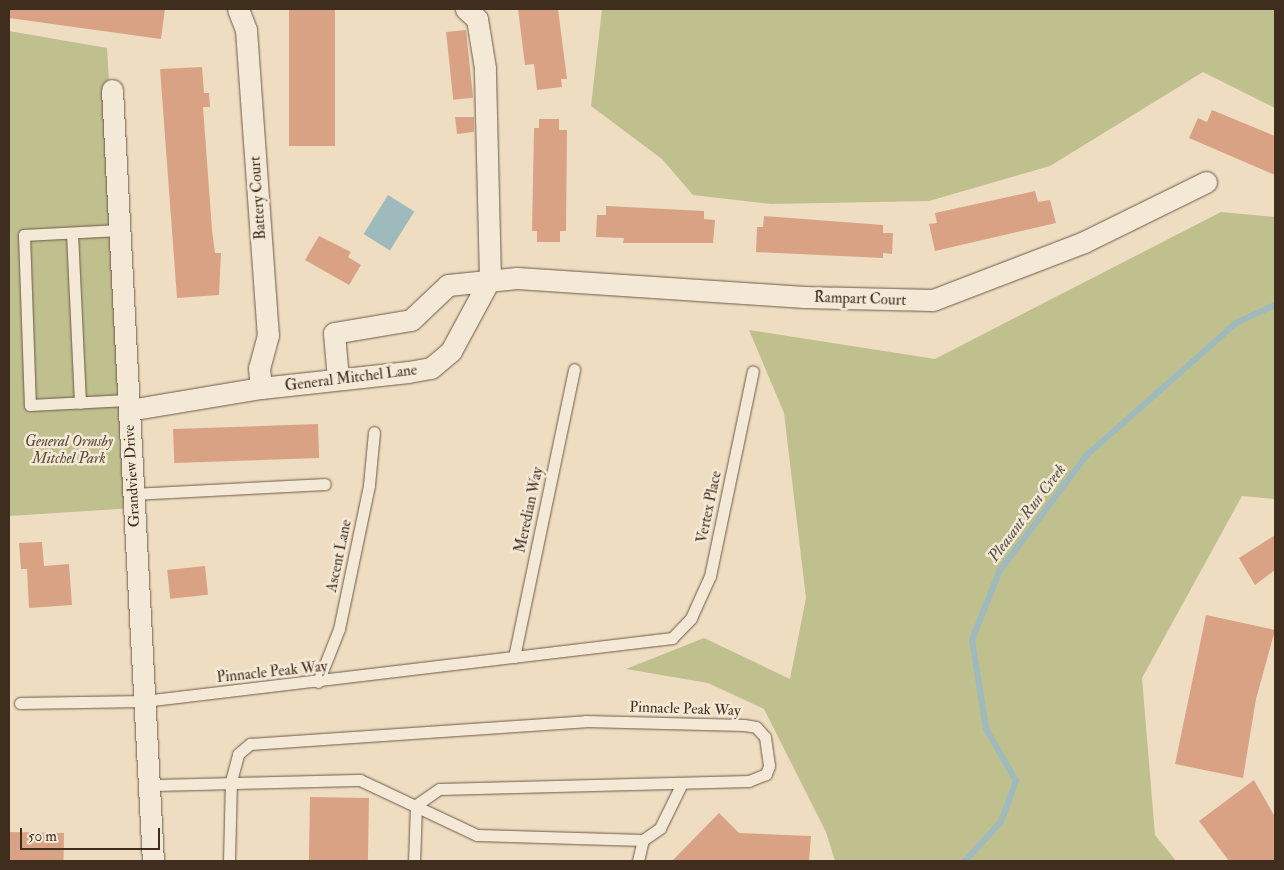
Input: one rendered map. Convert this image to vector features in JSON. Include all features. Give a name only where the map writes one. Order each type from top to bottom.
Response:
[{"type":"street","name":"Battery Court","points":[[238,9],[246,30],[268,334],[259,368],[261,388]]},
{"type":"street","name":"General Mitchel Lane","points":[[128,405],[431,368],[451,351],[490,279],[486,68],[477,19],[466,9]]},
{"type":"street","name":"Grandview Drive","points":[[112,90],[144,701],[151,785],[153,861]]},
{"type":"street","name":"Rampart Court","points":[[338,379],[334,334],[411,320],[448,285],[490,279],[804,298],[933,300],[1084,242],[1206,182]]},
{"type":"lane","points":[[119,230],[24,235],[30,406],[80,403],[128,405]]},
{"type":"lane","points":[[72,233],[80,403]]},
{"type":"lane","name":"Meredian Way","points":[[514,657],[574,369]]},
{"type":"lane","name":"Vertex Place","points":[[672,638],[691,618],[710,576],[753,371]]},
{"type":"lane","name":"Ascent Lane","points":[[318,682],[339,628],[369,485],[374,432]]},
{"type":"lane","points":[[133,494],[325,484]]},
{"type":"lane","name":"Pinnacle Peak Way","points":[[20,703],[144,701],[318,682],[672,638]]},
{"type":"lane","name":"Pinnacle Peak Way","points":[[231,781],[238,754],[250,744],[585,721],[744,725],[756,727],[765,737],[769,766],[766,774],[749,781],[439,789],[416,805]]},
{"type":"lane","points":[[151,785],[231,781],[360,780],[477,835],[643,840],[660,828],[682,783]]},
{"type":"lane","points":[[229,861],[231,781]]},
{"type":"lane","points":[[414,861],[416,805]]},
{"type":"lane","points":[[638,861],[643,840]]},
{"type":"green space","points":[[602,9],[1275,9],[1275,108],[1203,72],[1050,166],[929,201],[771,204],[693,195],[662,159],[591,106]]},
{"type":"green space","name":"General Ormsby Mitchel Park","points":[[9,31],[107,48],[134,508],[9,516]]},
{"type":"green space","points":[[1221,212],[1275,217],[1275,499],[1242,496],[1142,678],[1155,835],[1176,861],[835,861],[826,832],[764,709],[708,683],[626,669],[704,638],[790,679],[806,598],[784,413],[749,330],[935,359]]},
{"type":"water","points":[[388,195],[414,211],[390,250],[364,234]]},
{"type":"building","points":[[9,9],[165,9],[161,39],[9,18]]},
{"type":"building","points":[[289,9],[335,9],[335,146],[289,146]]},
{"type":"building","points":[[518,9],[558,9],[567,79],[561,79],[562,87],[537,90],[534,64],[525,65]]},
{"type":"building","points":[[466,30],[473,98],[453,100],[446,32]]},
{"type":"building","points":[[202,67],[204,93],[209,93],[210,107],[203,107],[212,230],[215,253],[221,253],[219,295],[177,298],[160,69]]},
{"type":"building","points":[[1212,110],[1275,136],[1275,175],[1189,138],[1198,118],[1207,122]]},
{"type":"building","points":[[455,117],[474,117],[474,132],[457,134]]},
{"type":"building","points":[[539,119],[559,119],[559,130],[567,130],[566,231],[560,231],[560,242],[537,242],[537,231],[532,231],[534,128],[539,128]]},
{"type":"building","points":[[1035,191],[1038,202],[1050,200],[1056,223],[935,251],[929,224],[937,223],[935,213]]},
{"type":"building","points":[[606,206],[704,211],[704,219],[715,220],[713,243],[623,243],[624,238],[596,237],[597,215],[606,215]]},
{"type":"building","points":[[764,216],[883,225],[883,233],[893,233],[892,254],[883,253],[883,258],[756,252],[757,227],[763,227]]},
{"type":"building","points":[[319,236],[351,252],[348,257],[361,265],[349,285],[305,260]]},
{"type":"building","points":[[318,424],[319,458],[174,463],[173,429]]},
{"type":"building","points":[[1275,535],[1275,570],[1255,585],[1239,558]]},
{"type":"building","points":[[42,542],[44,566],[69,564],[72,605],[29,608],[27,569],[21,569],[19,543]]},
{"type":"building","points":[[205,566],[208,595],[170,599],[167,570]]},
{"type":"building","points":[[1206,615],[1275,630],[1256,699],[1243,778],[1175,764]]},
{"type":"building","points":[[1254,780],[1275,817],[1275,861],[1229,861],[1199,821]]},
{"type":"building","points":[[310,797],[369,798],[368,861],[309,861]]},
{"type":"building","points":[[719,813],[739,833],[811,836],[809,861],[672,861]]},
{"type":"building","points":[[9,832],[64,833],[64,861],[9,861]]},
{"type":"waterway","name":"Pleasant Run Creek","points":[[965,861],[1001,822],[1016,781],[986,729],[972,640],[999,572],[1087,455],[1236,323],[1275,305]]}]
